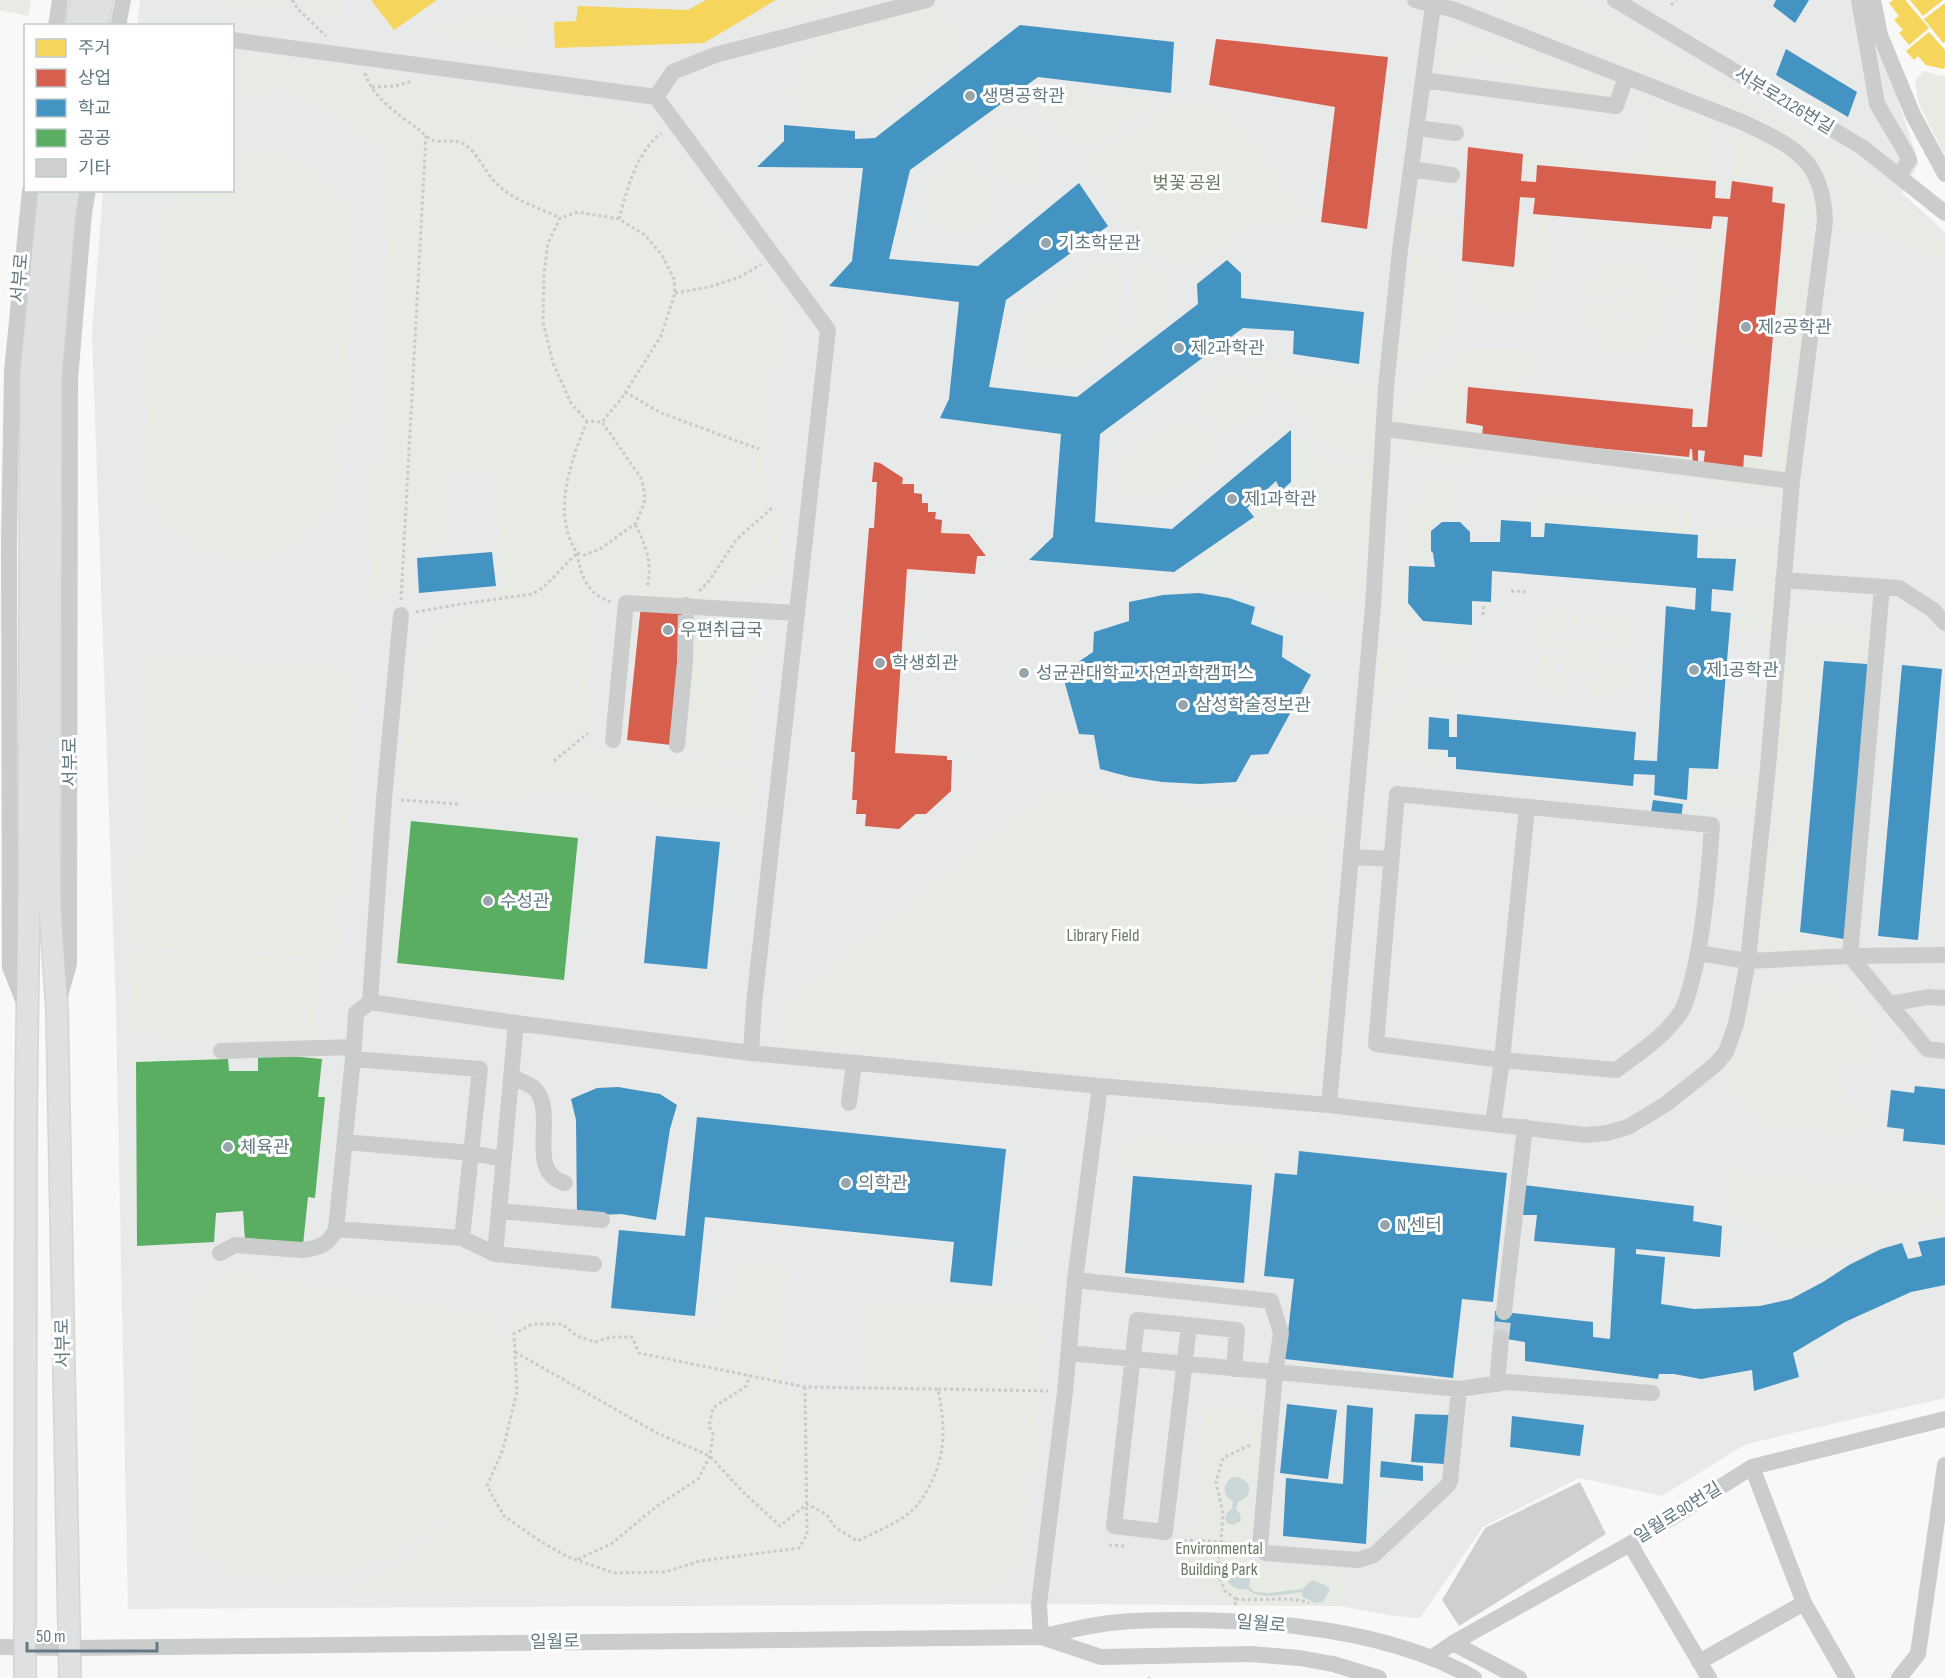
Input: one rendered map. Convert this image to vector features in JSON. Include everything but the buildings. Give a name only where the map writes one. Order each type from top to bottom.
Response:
[{"type":"main road","points":[[76,24],[81,0]]},
{"type":"main road","points":[[97,24],[102,0]]},
{"type":"main road","name":"서부로","points":[[49,192],[31,373],[39,893],[57,1009],[70,1678]]},
{"type":"main road","name":"서부로","points":[[25,1678],[27,1010],[39,893],[51,376],[69,192]]},
{"type":"street","points":[[56,24],[60,0]]},
{"type":"street","points":[[118,24],[123,0]]},
{"type":"street","points":[[656,97],[673,72],[715,55],[927,0]]},
{"type":"street","points":[[220,1253],[235,1245],[311,1249],[331,1239],[336,1229],[356,1013],[370,1002],[751,1053],[1329,1105],[1586,1135],[1607,1133],[1628,1127],[1666,1104],[1715,1065],[1726,1052],[1736,1024],[1748,961],[1767,779],[1792,481],[1825,221],[1824,202],[1818,180],[1805,160],[1779,140],[1742,122],[1626,77],[1461,5],[1433,6],[1415,0]]},
{"type":"street","name":"서부로2126번길","points":[[1615,0],[1862,147],[1945,213]]},
{"type":"street","points":[[1859,0],[1877,104],[1908,160],[1899,177]]},
{"type":"street","points":[[1873,0],[1884,45],[1913,115],[1945,174]]},
{"type":"street","points":[[1329,1105],[1373,606],[1387,380],[1400,250],[1433,6]]},
{"type":"street","points":[[234,40],[656,97],[828,330],[754,1004],[751,1053]]},
{"type":"street","points":[[1423,80],[1616,106],[1626,77]]},
{"type":"street","points":[[1417,128],[1456,133]]},
{"type":"street","points":[[1411,169],[1452,176]]},
{"type":"street","name":"서부로","points":[[27,1010],[10,967],[9,544],[12,371],[30,192]]},
{"type":"street","name":"서부로","points":[[57,1009],[69,964],[70,379],[88,192]]},
{"type":"street","points":[[1384,429],[1792,481]]},
{"type":"street","points":[[1783,580],[1899,588],[1933,610],[1945,623]]},
{"type":"street","points":[[1882,587],[1850,956],[1927,1049],[1945,1051]]},
{"type":"street","points":[[613,740],[626,603],[797,613]]},
{"type":"street","points":[[677,745],[685,662],[686,605]]},
{"type":"street","points":[[370,1002],[384,799],[401,615]]},
{"type":"street","points":[[1397,794],[1527,807],[1712,825],[1705,909],[1698,953],[1689,995],[1681,1012],[1660,1036],[1616,1070],[1502,1060],[1376,1044],[1397,794]]},
{"type":"street","points":[[1493,1124],[1502,1060],[1527,807]]},
{"type":"street","points":[[1352,856],[1391,859]]},
{"type":"street","points":[[1698,953],[1748,961],[1850,956],[1945,955]]},
{"type":"street","points":[[1889,1004],[1928,997],[1945,998]]},
{"type":"street","points":[[495,1254],[516,1023]]},
{"type":"street","points":[[221,1051],[353,1053],[480,1069],[462,1238]]},
{"type":"street","points":[[849,1103],[854,1063]]},
{"type":"street","points":[[511,1077],[536,1090],[542,1105],[544,1120],[542,1152],[546,1165],[553,1177],[565,1183]]},
{"type":"street","points":[[1041,1637],[1039,1604],[1065,1392],[1075,1280],[1100,1086]]},
{"type":"street","points":[[1504,1312],[1525,1127]]},
{"type":"street","points":[[345,1142],[472,1153],[503,1159]]},
{"type":"street","points":[[499,1211],[602,1220]]},
{"type":"street","points":[[336,1229],[462,1238],[495,1254],[594,1264]]},
{"type":"street","points":[[1075,1280],[1271,1301],[1281,1333],[1275,1373],[1260,1546],[1265,1553],[1358,1560],[1374,1555],[1448,1485],[1459,1389]]},
{"type":"street","points":[[1189,1325],[1165,1532],[1114,1526],[1137,1320],[1189,1325],[1237,1330],[1234,1369]]},
{"type":"street","points":[[1497,1384],[1501,1338]]},
{"type":"street","points":[[1069,1353],[1459,1389],[1509,1382],[1652,1393]]},
{"type":"street","name":"일월로90번길","points":[[1431,1658],[1453,1643],[1630,1544],[1752,1467],[1945,1419]]},
{"type":"street","points":[[1899,1678],[1918,1654],[1945,1465]]},
{"type":"street","points":[[1752,1467],[1804,1603],[1847,1678]]},
{"type":"street","points":[[1630,1544],[1709,1678]]},
{"type":"street","points":[[1699,1662],[1804,1603]]},
{"type":"street","name":"일월로","points":[[0,1647],[1041,1637],[1104,1623],[1208,1620],[1268,1624],[1375,1640],[1431,1658],[1474,1678]]},
{"type":"street","name":"일월로","points":[[1041,1637],[1101,1657],[1250,1654],[1300,1658],[1333,1664],[1379,1678]]},
{"type":"street","points":[[1453,1643],[1519,1678]]},
{"type":"path","points":[[292,0],[298,9],[354,56],[380,98],[433,140],[464,144],[495,182],[510,196],[540,207],[560,218]]},
{"type":"path","points":[[1671,5],[1676,0]]},
{"type":"path","points":[[619,219],[634,169],[649,144],[675,122]]},
{"type":"path","points":[[426,135],[401,615],[532,594],[544,587],[577,553]]},
{"type":"path","points":[[578,212],[619,219],[645,235],[662,255],[674,279],[675,293],[661,336],[626,392],[602,422],[587,421],[571,403],[554,363],[543,322],[544,274],[548,243],[560,218],[578,212]]},
{"type":"path","points":[[675,293],[709,287],[740,277],[774,256]]},
{"type":"path","points":[[626,392],[662,413],[759,449]]},
{"type":"path","points":[[587,421],[576,449],[564,502],[566,528],[577,553],[582,574],[591,590],[598,597],[609,602],[626,603],[645,592],[650,571],[648,554],[641,534],[634,524]]},
{"type":"path","points":[[577,553],[584,555],[600,549],[634,524],[639,519],[644,503],[645,495],[641,478],[602,422]]},
{"type":"path","points":[[686,605],[709,581],[736,540],[773,507]]},
{"type":"path","points":[[1511,591],[1528,592]]},
{"type":"path","points":[[1483,615],[1484,606]]},
{"type":"path","points":[[554,761],[588,734]]},
{"type":"path","points":[[384,799],[459,804]]},
{"type":"path","points":[[805,1387],[807,1535],[799,1548],[700,1561],[665,1572],[614,1573],[568,1557],[543,1543],[504,1516],[487,1486],[503,1449],[517,1391],[514,1334],[532,1324],[562,1324],[577,1336],[595,1342],[610,1337],[632,1337],[639,1353],[805,1387],[1065,1392]]},
{"type":"path","points":[[515,1352],[657,1433],[710,1456],[742,1491],[780,1526],[807,1504]]},
{"type":"path","points":[[577,1560],[611,1544],[657,1506],[698,1479],[710,1456],[713,1434],[710,1426],[713,1408],[746,1386],[750,1375]]},
{"type":"path","points":[[807,1504],[826,1514],[835,1527],[857,1541],[903,1518],[921,1502],[938,1470],[944,1445],[943,1418],[938,1389]]},
{"type":"path","points":[[1270,1435],[1223,1458],[1216,1482],[1223,1513],[1217,1571],[1225,1591],[1236,1599],[1296,1599],[1309,1603]]},
{"type":"path","points":[[1193,1539],[1260,1546]]},
{"type":"path","points":[[1235,1605],[1236,1599]]},
{"type":"shaded area","name":"성균관대학교 자연과학캠퍼스","points":[[140,0],[1875,0],[1889,74],[1919,163],[1902,193],[1945,232],[1945,1398],[1746,1444],[1662,1496],[1579,1478],[1483,1527],[1420,1618],[1393,1616],[1340,1606],[1039,1604],[128,1609],[116,1012],[92,333],[103,192],[234,192],[234,24],[137,24]]},
{"type":"shaded area","points":[[1233,1477],[1244,1480],[1249,1491],[1247,1496],[1238,1502],[1236,1509],[1241,1521],[1233,1525],[1227,1523],[1225,1518],[1232,1508],[1233,1501],[1225,1493],[1225,1486]]},
{"type":"shaded area","points":[[1234,1563],[1244,1564],[1251,1573],[1249,1586],[1254,1592],[1269,1593],[1302,1589],[1312,1580],[1330,1589],[1323,1602],[1315,1603],[1303,1597],[1301,1592],[1273,1596],[1259,1595],[1247,1589],[1235,1588],[1230,1584],[1225,1573]]},
{"type":"green space","points":[[0,0],[31,0],[28,16],[0,10]]},
{"type":"green space","points":[[202,0],[287,0],[294,11]]},
{"type":"green space","points":[[300,0],[340,0],[340,18],[310,15]]},
{"type":"green space","points":[[784,0],[822,0],[830,10],[728,32]]},
{"type":"green space","points":[[1497,0],[1577,0],[1773,113],[1879,183],[1945,240],[1945,261],[1880,232],[1844,230],[1838,192],[1825,168],[1815,156],[1771,122],[1501,13]]},
{"type":"green space","points":[[938,2],[967,48],[866,124],[798,115],[802,99],[790,96],[822,34]]},
{"type":"green space","points":[[523,16],[529,49],[431,33],[445,22]]},
{"type":"green space","points":[[1461,39],[1499,42],[1615,84],[1606,98],[1511,89],[1513,62],[1463,56],[1457,87],[1439,85],[1437,101],[1428,99],[1435,63],[1443,52]]},
{"type":"green space","points":[[234,52],[607,106],[639,114],[737,243],[790,332],[788,366],[771,366],[761,500],[781,521],[776,581],[690,601],[594,590],[583,748],[757,769],[753,814],[522,787],[520,803],[399,788],[412,658],[439,628],[504,585],[495,474],[440,475],[443,547],[413,550],[412,593],[370,597],[392,161],[359,131],[281,90],[234,99]]},
{"type":"green space","points":[[1924,71],[1945,75],[1945,156],[1918,102],[1915,80]]},
{"type":"green space","points":[[1052,90],[1143,97],[1159,102],[1083,151],[1029,105],[1032,98]]},
{"type":"green space","points":[[1627,91],[1717,128],[1717,179],[1537,163],[1536,181],[1523,178],[1526,151],[1640,163],[1643,102],[1626,99]]},
{"type":"green space","name":"벚꽃 공원","points":[[1177,105],[1218,107],[1255,146],[1305,213],[1305,218],[1293,225],[1260,219],[1196,263],[1166,257],[1143,243],[1125,222],[1100,181],[1092,157],[1095,153]]},
{"type":"green space","points":[[1000,126],[1018,126],[1028,134],[1045,163],[1037,176],[1025,184],[1009,181],[993,166],[989,152],[990,143]]},
{"type":"green space","points":[[1728,132],[1762,140],[1783,153],[1800,170],[1816,202],[1785,494],[1710,486],[1710,472],[1747,475],[1746,458],[1765,459],[1788,203],[1773,200],[1775,183],[1732,178]]},
{"type":"green space","points":[[261,152],[284,157],[303,164],[320,176],[347,211],[352,226],[354,255],[339,479],[335,492],[318,523],[297,542],[277,552],[256,557],[235,558],[214,554],[194,546],[177,533],[151,499],[146,486],[144,470],[160,222],[175,192],[234,192],[234,154]]},
{"type":"green space","points":[[964,161],[986,177],[996,191],[998,199],[997,208],[988,219],[962,232],[936,223],[924,211],[930,184],[938,171],[953,163]]},
{"type":"green space","points":[[1413,214],[1456,220],[1456,240],[1409,235]]},
{"type":"green space","points":[[1522,215],[1548,220],[1540,305],[1534,314],[1524,316],[1485,314],[1477,291],[1479,266],[1516,270]]},
{"type":"green space","points":[[1717,219],[1723,220],[1709,357],[1698,355],[1688,347],[1697,246],[1582,236],[1576,229],[1578,222],[1716,233]]},
{"type":"green space","points":[[1412,256],[1435,256],[1456,285],[1462,305],[1458,318],[1432,350],[1420,359],[1398,367]]},
{"type":"green space","points":[[1134,258],[1153,265],[1164,277],[1172,314],[1129,346],[1125,346],[1123,341],[1130,320],[1133,300]]},
{"type":"green space","points":[[1609,260],[1628,262],[1625,285],[1613,290],[1607,300],[1579,298],[1581,281],[1599,276]]},
{"type":"green space","points":[[1104,262],[1116,264],[1121,278],[1121,288],[1115,325],[1100,358],[1089,367],[1075,369],[1037,368],[1020,360],[1023,320],[1094,266]]},
{"type":"green space","points":[[1632,262],[1649,264],[1656,280],[1662,286],[1671,289],[1670,307],[1644,305],[1640,292],[1629,284]]},
{"type":"green space","points":[[1626,292],[1635,295],[1638,304],[1635,313],[1626,316],[1617,313],[1614,304],[1617,295]]},
{"type":"green space","points":[[1579,303],[1607,305],[1612,316],[1621,321],[1618,350],[1599,347],[1593,331],[1578,321]]},
{"type":"green space","points":[[1644,310],[1670,311],[1668,330],[1651,336],[1643,351],[1623,350],[1627,323],[1639,319]]},
{"type":"green space","points":[[1466,350],[1528,350],[1526,388],[1468,383],[1464,387],[1461,426],[1478,429],[1478,442],[1467,461],[1456,462],[1404,452],[1398,406]]},
{"type":"green space","points":[[1265,359],[1290,367],[1288,404],[1267,385],[1258,373],[1255,361]]},
{"type":"green space","points":[[1239,375],[1253,384],[1261,399],[1260,403],[1253,417],[1243,425],[1231,430],[1222,429],[1214,424],[1209,416],[1206,407],[1207,397],[1212,387],[1220,380]]},
{"type":"green space","points":[[1302,376],[1375,384],[1372,456],[1328,449],[1300,413]]},
{"type":"green space","points":[[1186,421],[1200,429],[1218,450],[1209,464],[1192,480],[1163,496],[1147,498],[1122,495],[1119,484],[1126,458],[1159,431]]},
{"type":"green space","points":[[1295,433],[1313,458],[1372,466],[1362,598],[1179,582],[1179,571],[1259,518],[1251,508],[1274,487],[1282,496],[1294,484]]},
{"type":"green space","points":[[1417,481],[1462,486],[1459,519],[1440,520],[1429,530],[1428,563],[1415,563]]},
{"type":"green space","points":[[1531,493],[1692,510],[1692,533],[1527,520]]},
{"type":"green space","points":[[1706,525],[1783,532],[1772,637],[1737,633],[1742,592],[1736,591],[1737,557],[1704,555]]},
{"type":"green space","points":[[1396,566],[1407,568],[1405,604],[1420,621],[1437,624],[1436,634],[1392,630]]},
{"type":"green space","points":[[1545,609],[1580,612],[1579,628],[1559,626],[1557,647],[1541,645]]},
{"type":"green space","points":[[1592,614],[1628,617],[1625,653],[1610,651],[1611,632],[1591,630]]},
{"type":"green space","points":[[1789,622],[1866,630],[1867,664],[1818,657],[1793,937],[1843,948],[1835,956],[1757,972]]},
{"type":"green space","points":[[1439,624],[1471,626],[1469,661],[1460,667],[1436,665]]},
{"type":"green space","points":[[694,634],[760,641],[749,760],[683,753]]},
{"type":"green space","points":[[1566,637],[1604,640],[1601,671],[1563,668]]},
{"type":"green space","points":[[1382,643],[1409,646],[1406,679],[1377,699]]},
{"type":"green space","points":[[147,653],[358,671],[338,958],[132,945]]},
{"type":"green space","points":[[1540,655],[1556,656],[1554,676],[1575,678],[1573,694],[1537,690]]},
{"type":"green space","points":[[1609,662],[1625,663],[1621,699],[1586,696],[1587,680],[1607,682]]},
{"type":"green space","points":[[1423,686],[1450,688],[1448,716],[1426,714],[1426,750],[1446,751],[1445,765],[1375,758],[1381,721]]},
{"type":"green space","points":[[1691,770],[1762,776],[1757,808],[1689,800]]},
{"type":"green space","name":"Library Field","points":[[1051,790],[1335,822],[1317,1066],[1309,1082],[1297,1089],[1284,1091],[777,1044],[780,1010]]},
{"type":"green space","points":[[134,949],[319,960],[314,1045],[129,1034]]},
{"type":"green space","points":[[1827,984],[1872,1025],[1868,1065],[1846,1064],[1842,1107],[1876,1110],[1874,1119],[1858,1136],[1761,1125],[1721,1082],[1733,1063],[1757,993]]},
{"type":"green space","points":[[1128,1137],[1267,1149],[1263,1182],[1126,1167]]},
{"type":"green space","points":[[1725,1166],[1737,1171],[1944,1197],[1945,1214],[1933,1221],[1840,1254],[1814,1246],[1788,1248],[1732,1211],[1723,1184]]},
{"type":"green space","points":[[733,1264],[788,1269],[778,1389],[856,1397],[864,1301],[1047,1302],[1021,1567],[989,1588],[341,1588],[376,1575],[427,1546],[472,1489],[498,1413],[503,1333],[524,1312],[724,1333]]},
{"type":"green space","points":[[241,1275],[493,1316],[496,1364],[494,1412],[466,1482],[446,1513],[418,1539],[387,1560],[349,1571],[272,1581],[232,1573],[200,1554],[196,1303],[209,1286],[227,1277]]},
{"type":"green space","name":"Environmental Building Park","points":[[1205,1409],[1262,1414],[1248,1558],[1261,1567],[1347,1573],[1340,1606],[1227,1605],[1188,1571]]},
{"type":"tunnel","points":[[1501,1338],[1504,1312]]},
{"type":"place","name":"생명공학관","points":[[970,96]]},
{"type":"place","name":"기초학문관","points":[[1046,243]]},
{"type":"place","name":"제2공학관","points":[[1746,327]]},
{"type":"place","name":"제2과학관","points":[[1179,348]]},
{"type":"place","name":"제1과학관","points":[[1232,499]]},
{"type":"place","name":"우편취급국","points":[[668,630]]},
{"type":"place","name":"학생회관","points":[[880,663]]},
{"type":"place","name":"제1공학관","points":[[1694,670]]},
{"type":"place","name":"성균관대학교 자연과학캠퍼스","points":[[1024,673]]},
{"type":"place","name":"삼성학술정보관","points":[[1183,705]]},
{"type":"place","name":"수성관","points":[[488,901]]},
{"type":"place","name":"체육관","points":[[228,1147]]},
{"type":"place","name":"의학관","points":[[846,1183]]},
{"type":"place","name":"N 센터","points":[[1385,1225]]}]
